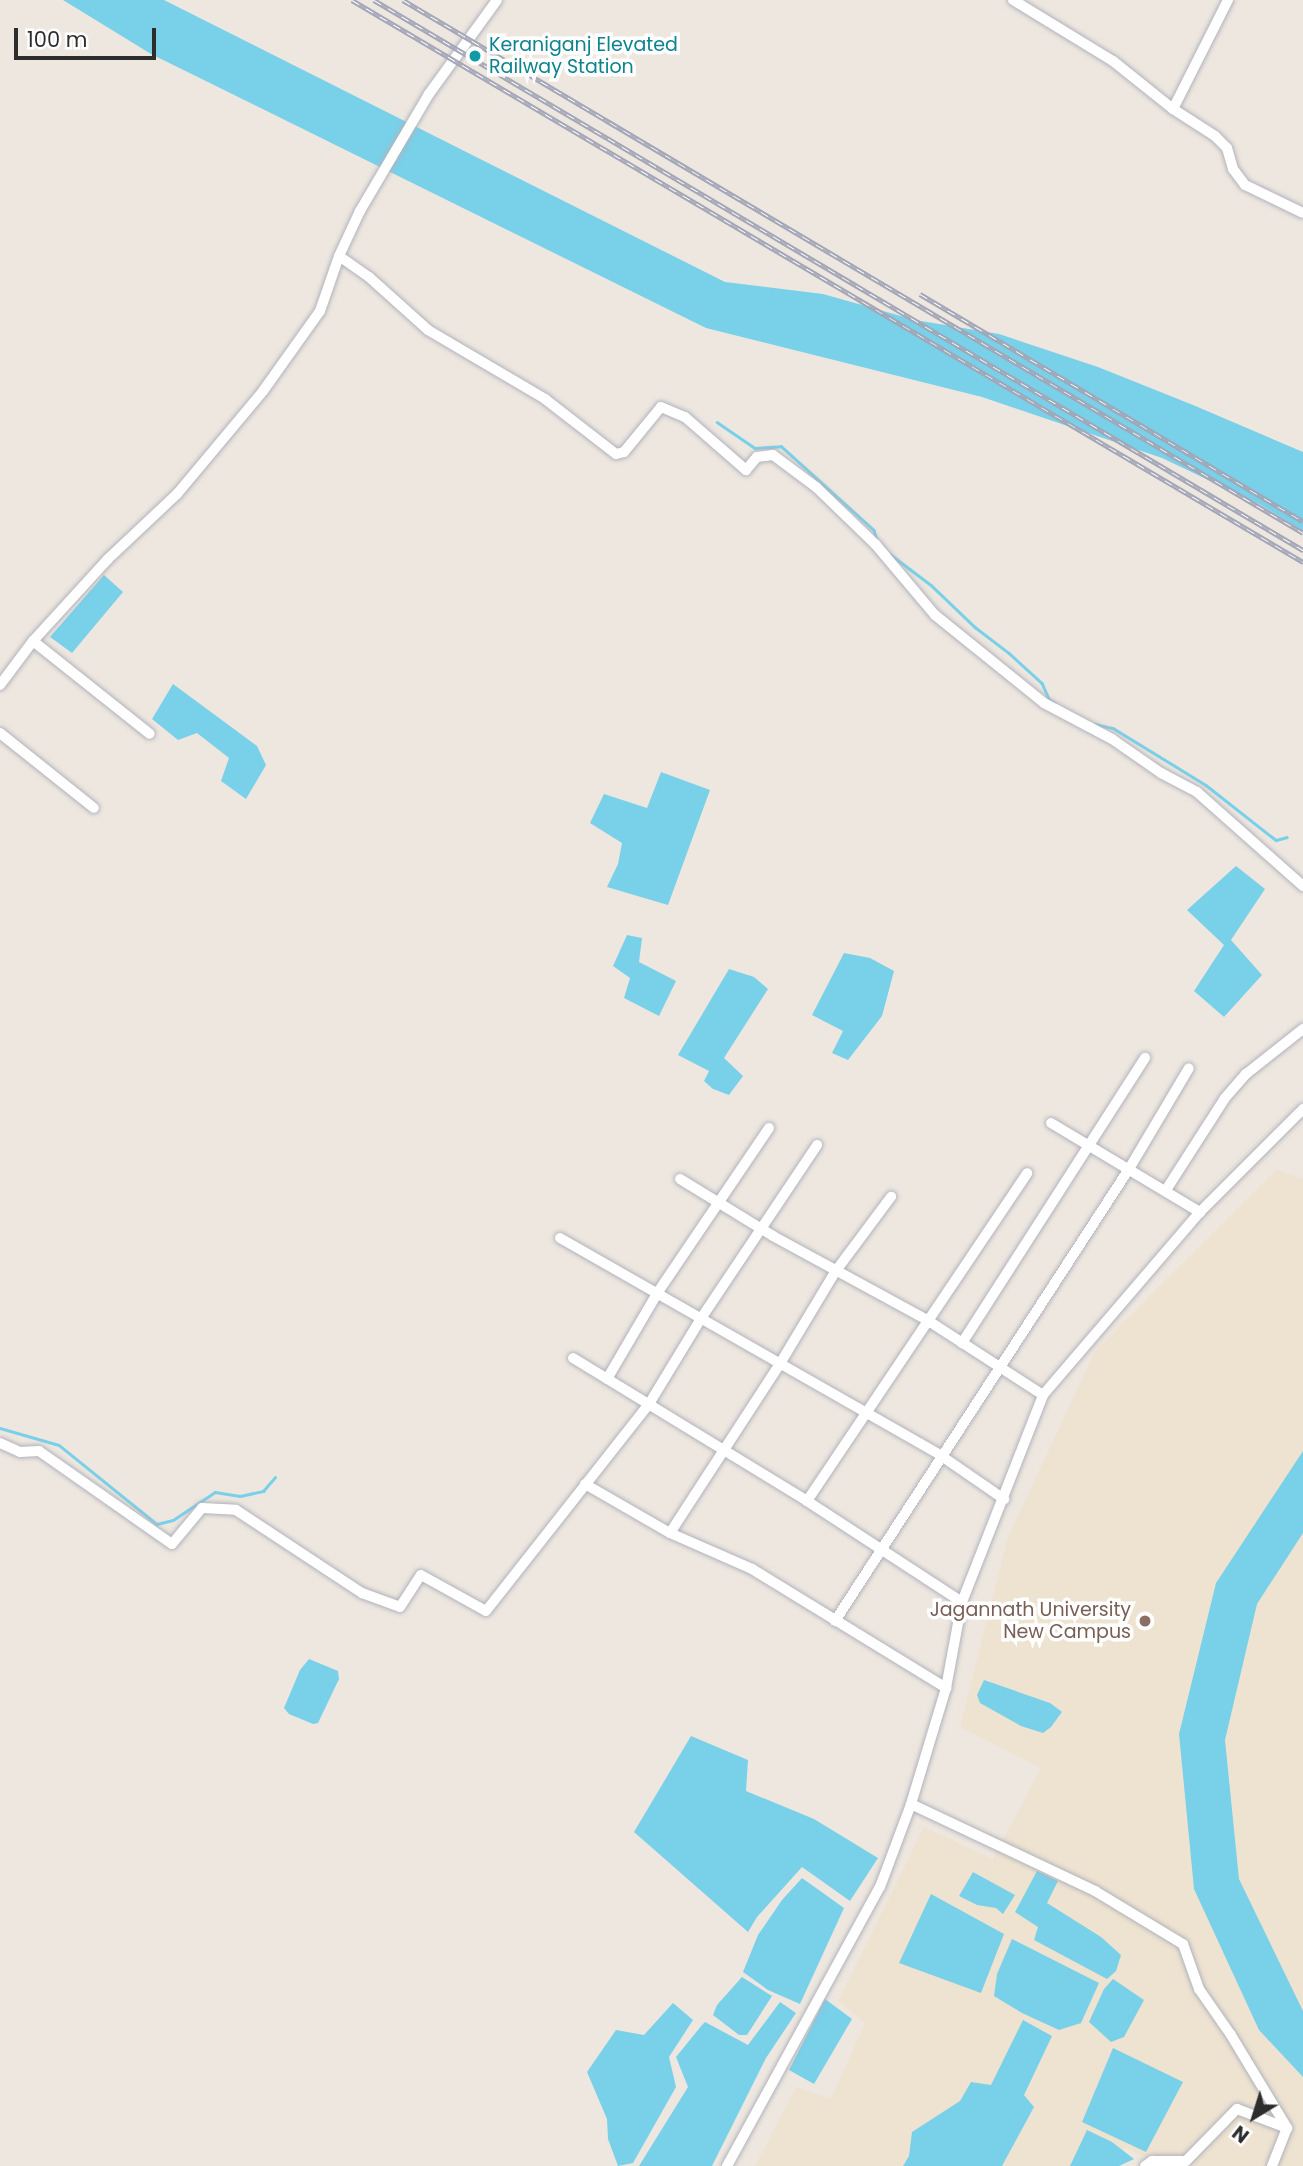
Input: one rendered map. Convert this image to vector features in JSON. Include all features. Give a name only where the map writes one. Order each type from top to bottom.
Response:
[{"type":"street","points":[[0,685],[33,641],[108,559],[177,494],[263,391],[320,311],[339,256],[360,211],[429,94],[496,0]]},
{"type":"street","points":[[1013,0],[1112,61],[1227,148],[1233,169],[1245,185],[1303,213]]},
{"type":"street","points":[[1173,109],[1228,0]]},
{"type":"street","points":[[339,256],[428,330],[545,399],[616,454],[624,452],[661,407],[685,417],[746,470],[757,457],[773,454],[816,488],[876,545],[935,615],[1044,703],[1112,739],[1161,773],[1197,792],[1303,886]]},
{"type":"street","points":[[33,641],[150,734]]},
{"type":"street","points":[[0,666],[10,673]]},
{"type":"street","points":[[0,733],[94,808]]},
{"type":"street","points":[[1166,1190],[1225,1098],[1246,1074],[1303,1029]]},
{"type":"street","points":[[962,1343],[1144,1058]]},
{"type":"street","points":[[835,1621],[878,1550],[1001,1368],[1129,1169],[1189,1068]]},
{"type":"street","points":[[727,2166],[880,1887],[911,1804],[946,1688],[962,1602],[1043,1395],[1200,1212],[1303,1110]]},
{"type":"street","points":[[1051,1123],[1200,1212]]},
{"type":"street","points":[[607,1379],[658,1292],[769,1128]]},
{"type":"street","points":[[0,1443],[20,1452],[39,1451],[172,1544],[202,1508],[236,1510],[362,1593],[400,1607],[421,1574],[486,1611],[649,1404],[702,1317],[817,1145]]},
{"type":"street","points":[[807,1500],[1027,1173]]},
{"type":"street","points":[[680,1179],[835,1272],[927,1320],[1043,1395]]},
{"type":"street","points":[[670,1533],[781,1363],[835,1272],[891,1197]]},
{"type":"street","points":[[561,1238],[940,1455],[1004,1499]]},
{"type":"street","points":[[573,1358],[807,1500],[878,1550],[962,1602]]},
{"type":"street","points":[[585,1484],[670,1533],[752,1569],[946,1688]]},
{"type":"street","points":[[911,1804],[1095,1891],[1183,1944],[1199,1989],[1231,2035],[1287,2128]]},
{"type":"street","points":[[1145,2166],[1152,2161],[1185,2161],[1237,2109],[1287,2128]]},
{"type":"street","points":[[1272,2166],[1287,2128]]},
{"type":"shaded area","name":"Jagannath University New Campus","points":[[1276,1170],[1303,1179],[1303,2166],[1163,2166],[1125,2148],[1116,2166],[755,2166],[796,2087],[831,2099],[865,2023],[838,2001],[924,1827],[993,1859],[1041,1768],[960,1727],[1008,1537],[1095,1351]]},
{"type":"water","points":[[63,0],[164,0],[725,282],[823,294],[915,320],[999,334],[1098,367],[1303,452],[1303,531],[1259,504],[1162,458],[982,397],[706,328],[151,54]]},
{"type":"water","points":[[104,575],[123,592],[72,653],[50,637]]},
{"type":"water","points":[[173,684],[257,746],[266,765],[246,799],[221,781],[229,758],[197,733],[178,740],[152,719]]},
{"type":"water","points":[[661,772],[710,790],[668,905],[607,887],[618,864],[622,843],[590,823],[604,794],[647,808]]},
{"type":"water","points":[[1236,866],[1265,889],[1231,940],[1262,975],[1224,1017],[1194,991],[1224,945],[1187,910]]},
{"type":"water","points":[[627,935],[642,938],[639,962],[676,981],[659,1016],[624,998],[630,978],[613,966]]},
{"type":"water","points":[[844,953],[870,958],[894,971],[882,1016],[848,1060],[832,1053],[843,1031],[812,1015]]},
{"type":"water","points":[[729,969],[754,977],[768,989],[724,1058],[743,1076],[729,1095],[713,1089],[704,1081],[709,1071],[678,1055]]},
{"type":"water","points":[[1303,1451],[1303,1533],[1257,1604],[1225,1740],[1239,1879],[1303,2011],[1303,2077],[1259,2030],[1194,1889],[1179,1734],[1216,1583]]},
{"type":"water","points":[[309,1659],[338,1671],[339,1679],[318,1723],[313,1724],[289,1714],[284,1708],[300,1670]]},
{"type":"water","points":[[984,1680],[1050,1703],[1062,1712],[1043,1733],[1021,1726],[980,1703],[977,1695]]},
{"type":"water","points":[[691,1736],[748,1760],[746,1791],[814,1819],[878,1858],[850,1901],[802,1867],[757,1917],[748,1932],[634,1832]]},
{"type":"water","points":[[1037,1871],[1058,1881],[1047,1903],[1101,1937],[1121,1955],[1116,1971],[1107,1979],[1034,1940],[1038,1927],[1015,1912]]},
{"type":"water","points":[[973,1872],[1015,1895],[1003,1914],[996,1908],[977,1905],[959,1896]]},
{"type":"water","points":[[802,1878],[844,1908],[800,2004],[768,1990],[743,1972],[758,1935],[782,1900]]},
{"type":"water","points":[[931,1894],[1004,1934],[981,1993],[899,1963]]},
{"type":"water","points":[[1012,1939],[1099,1983],[1081,2023],[1059,2030],[994,1996],[997,1974]]},
{"type":"water","points":[[742,1977],[772,1996],[747,2035],[739,2035],[713,2015],[717,2005]]},
{"type":"water","points":[[1113,1979],[1144,2000],[1124,2037],[1111,2042],[1089,2022],[1104,1989]]},
{"type":"water","points":[[825,1999],[852,2019],[814,2084],[789,2070]]},
{"type":"water","points":[[780,2002],[796,2013],[766,2058],[712,2166],[639,2166],[688,2087],[676,2057],[702,2025],[705,2022],[748,2045]]},
{"type":"water","points":[[673,2003],[693,2020],[669,2057],[676,2087],[633,2163],[618,2166],[608,2139],[607,2119],[587,2072],[616,2030],[644,2035]]},
{"type":"water","points":[[1023,2020],[1052,2036],[1024,2095],[1034,2107],[1002,2166],[903,2166],[909,2156],[912,2132],[960,2101],[971,2082],[991,2085]]},
{"type":"water","points":[[1113,2048],[1183,2082],[1146,2152],[1082,2122]]},
{"type":"water","points":[[1087,2130],[1112,2142],[1134,2159],[1119,2166],[1070,2166]]},
{"type":"waterway","points":[[717,422],[755,448],[781,446],[874,530],[877,540]]},
{"type":"waterway","points":[[890,554],[931,585],[975,627],[1009,653],[1042,683],[1049,699],[1055,703]]},
{"type":"waterway","points":[[1095,724],[1113,728],[1206,785],[1276,840],[1287,837]]},
{"type":"waterway","points":[[0,1428],[59,1445],[157,1524],[173,1520],[215,1492],[240,1496],[263,1491],[275,1477]]},
{"type":"railway","points":[[352,0],[1303,562]]},
{"type":"railway","points":[[374,0],[1303,550]]},
{"type":"railway","points":[[403,0],[1303,533]]},
{"type":"railway","points":[[920,294],[1303,521]]},
{"type":"place","name":"Keraniganj Elevated Railway Station","points":[[475,56]]},
{"type":"place","name":"Jagannath University New Campus","points":[[1145,1621]]}]
